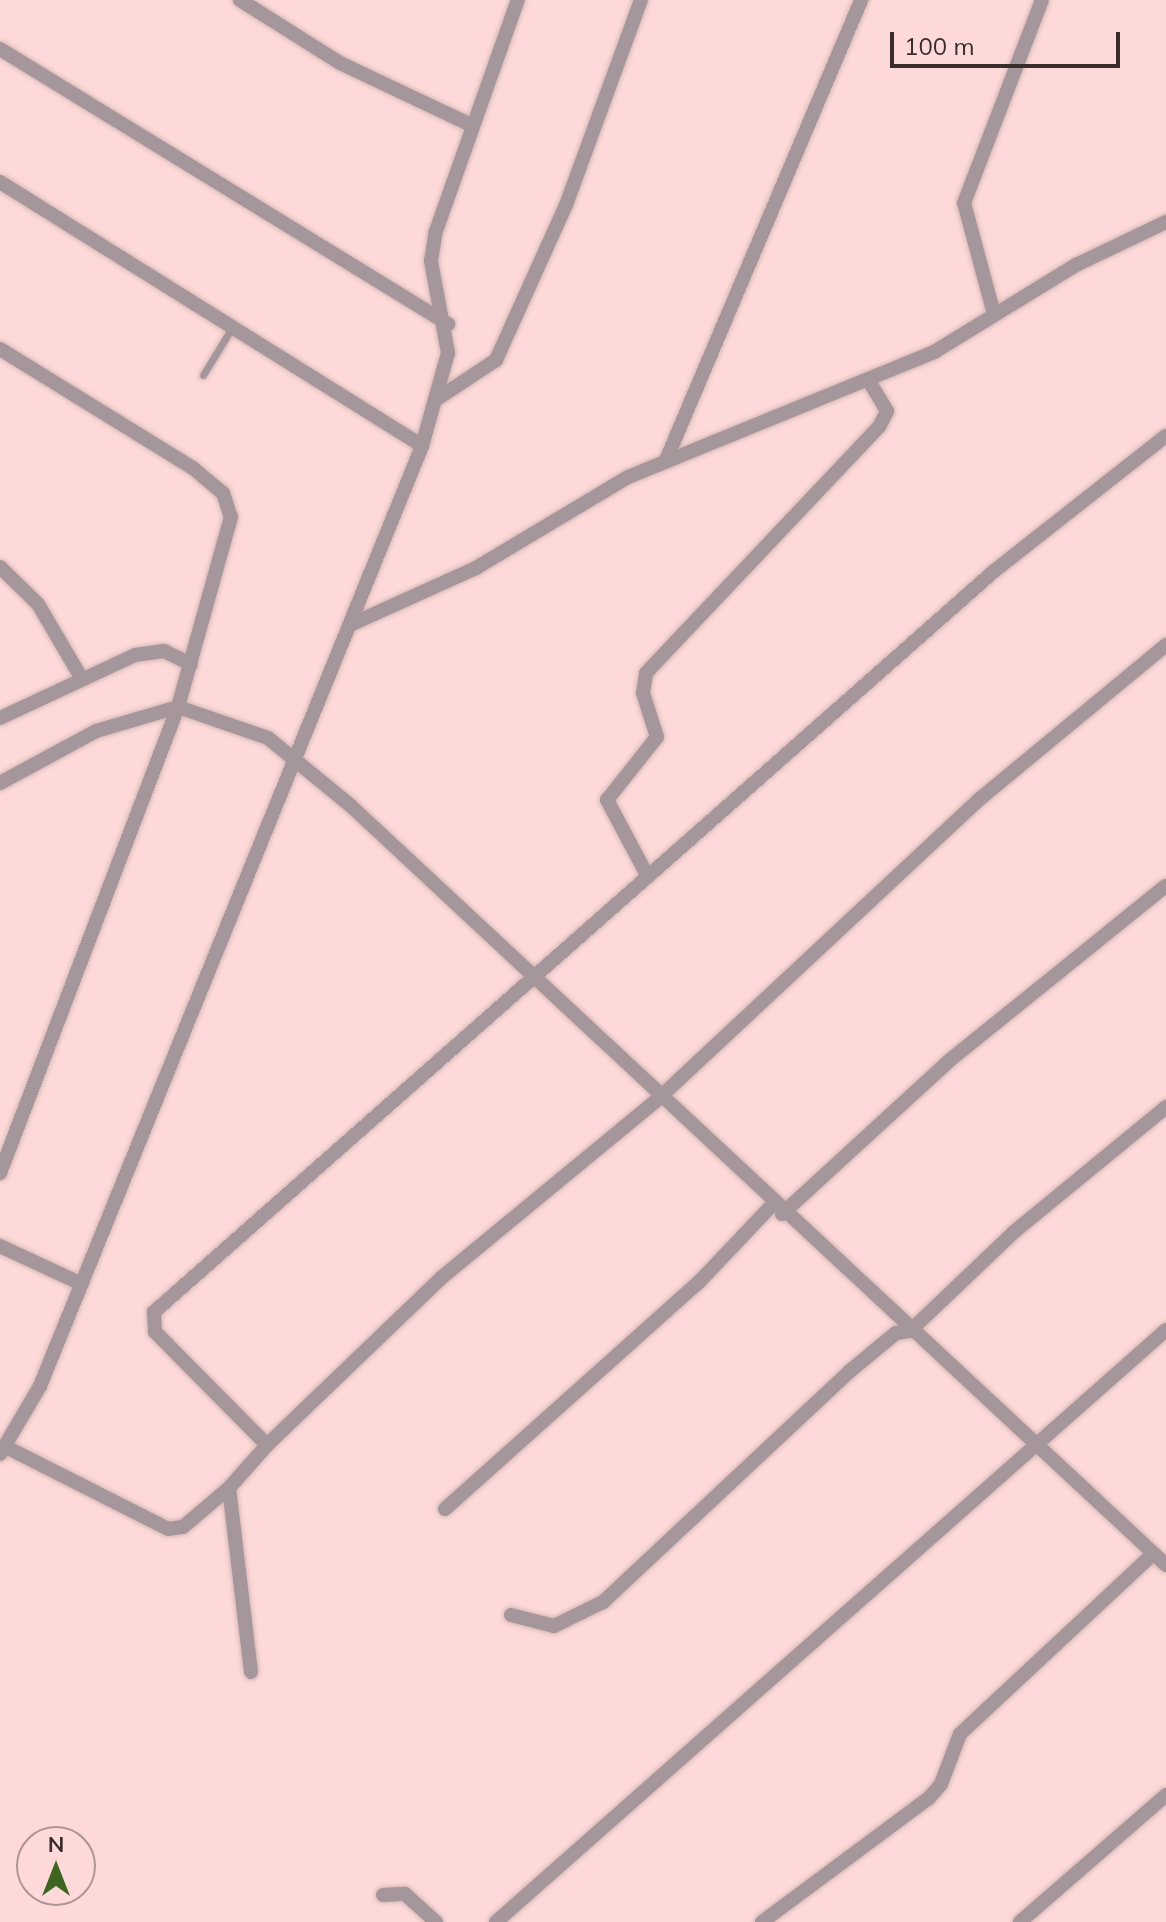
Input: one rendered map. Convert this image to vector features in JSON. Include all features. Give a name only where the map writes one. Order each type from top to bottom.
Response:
[{"type":"street","points":[[240,0],[340,63],[473,126]]},
{"type":"street","points":[[518,0],[433,248],[448,324],[437,399],[422,446],[40,1386],[2,1450],[168,1529],[183,1527],[229,1488],[267,1445],[441,1278],[659,1098],[981,798],[1166,645]]},
{"type":"street","points":[[437,399],[496,360],[566,205],[641,0]]},
{"type":"street","points":[[666,460],[861,0]]},
{"type":"street","points":[[994,314],[964,203],[1042,0]]},
{"type":"street","points":[[0,49],[448,324]]},
{"type":"street","points":[[0,182],[234,325],[422,446]]},
{"type":"street","points":[[352,624],[476,568],[666,460],[869,381],[1166,222]]},
{"type":"street","points":[[0,349],[149,437],[223,493],[230,534],[178,707],[0,1173]]},
{"type":"street","points":[[646,873],[607,800],[657,737],[643,693],[646,673],[879,427],[887,411],[869,381]]},
{"type":"street","points":[[267,1445],[155,1332],[152,1315],[179,1283],[382,1116],[530,976],[993,572],[1166,436]]},
{"type":"street","points":[[0,567],[38,604],[82,679]]},
{"type":"street","points":[[0,718],[151,651],[191,664]]},
{"type":"street","points":[[0,783],[96,731],[178,707],[255,730],[296,757],[777,1210],[1166,1565]]},
{"type":"street","points":[[445,1509],[777,1210],[950,1060],[1166,886]]},
{"type":"street","points":[[511,1615],[554,1626],[603,1602],[696,1523],[850,1371],[896,1333],[910,1331],[1014,1232],[1166,1107]]},
{"type":"street","points":[[0,1246],[82,1284]]},
{"type":"street","points":[[496,1922],[1031,1444],[1166,1330]]},
{"type":"street","points":[[229,1488],[251,1672]]},
{"type":"street","points":[[762,1922],[929,1798],[941,1784],[960,1734],[1153,1554]]},
{"type":"street","points":[[1020,1922],[1166,1795]]},
{"type":"street","points":[[383,1895],[405,1894],[436,1922]]},
{"type":"lane","points":[[203,375],[234,325]]}]
